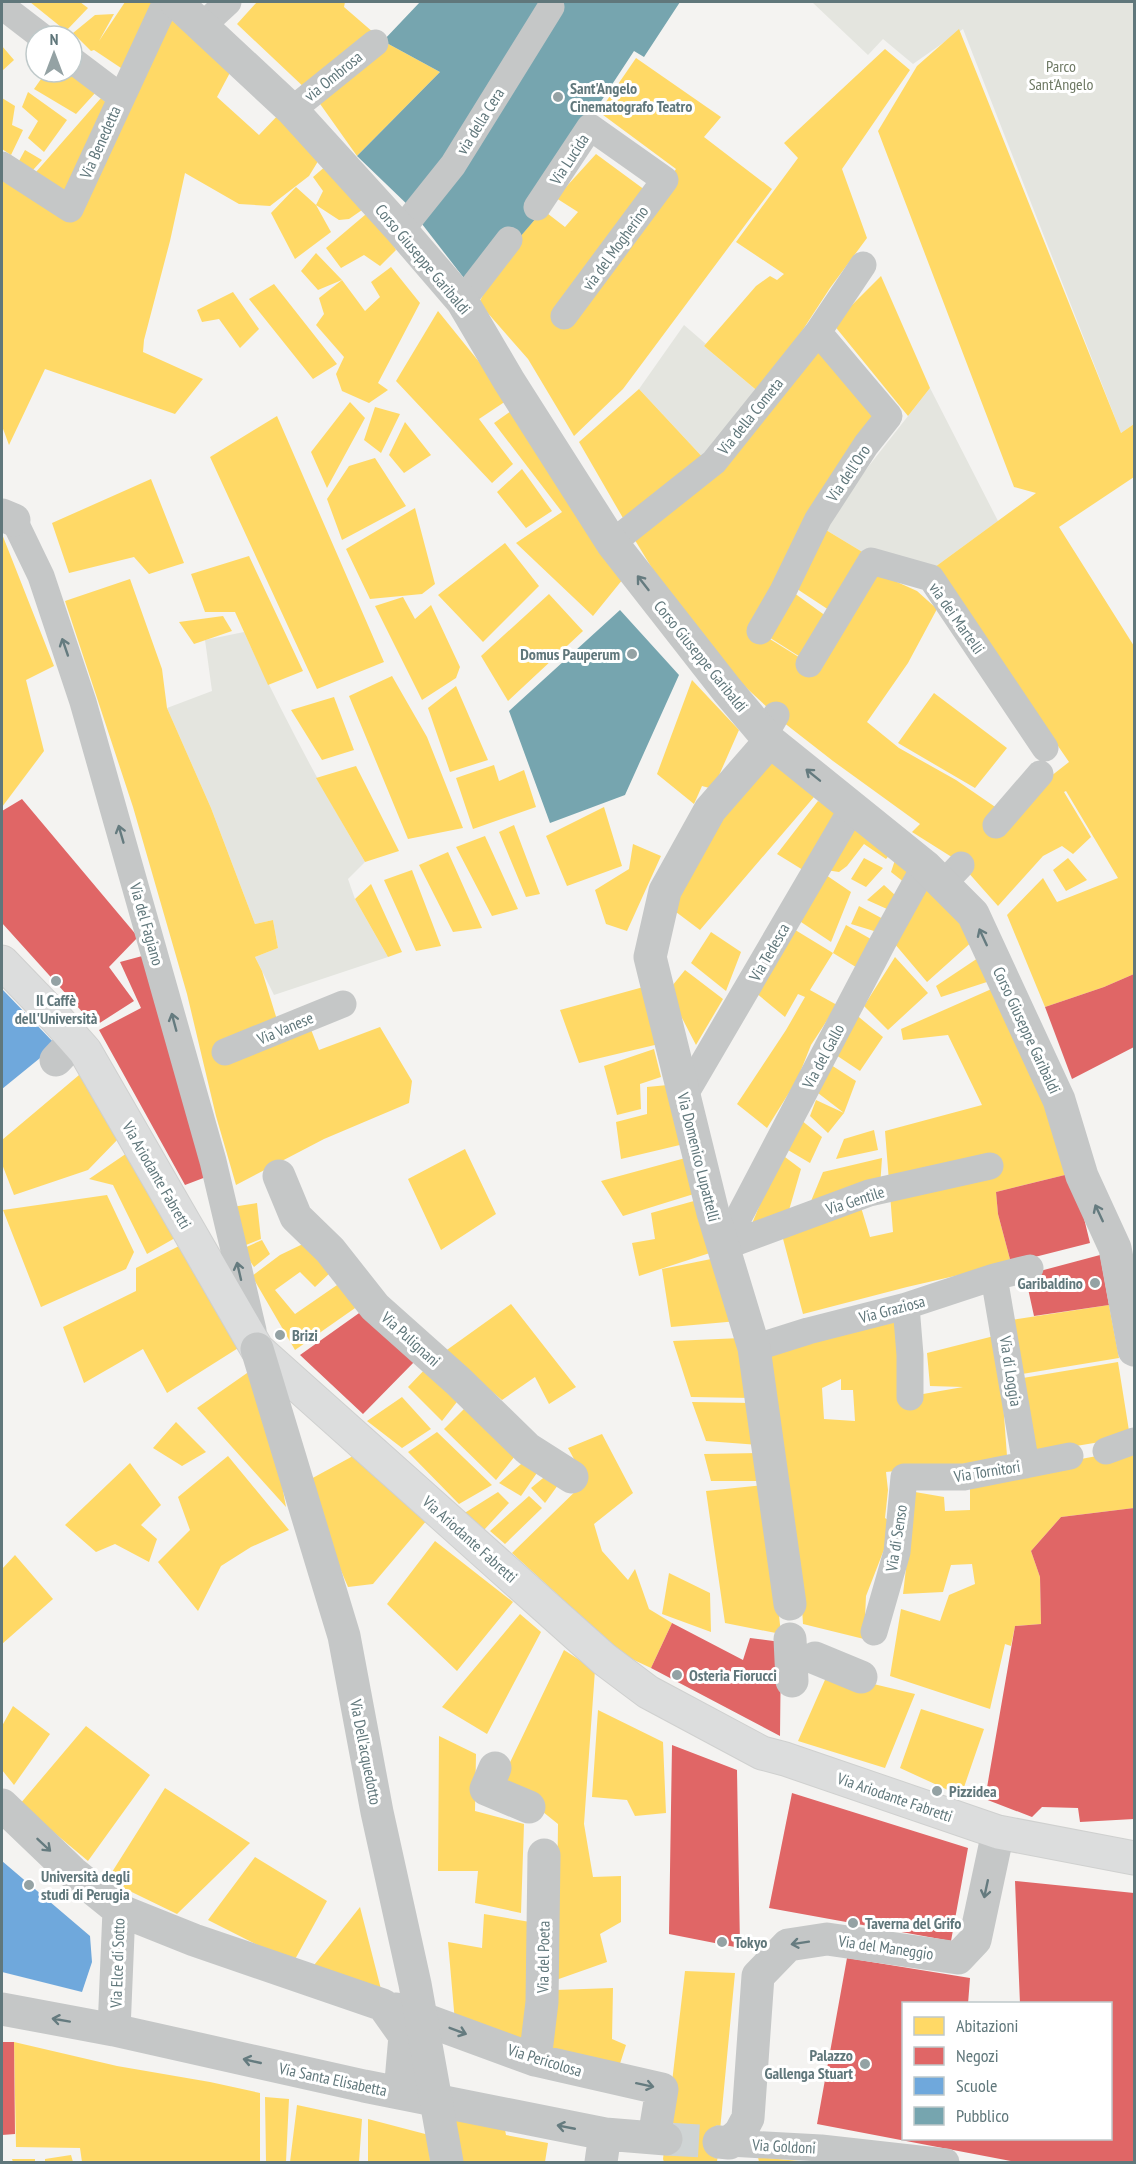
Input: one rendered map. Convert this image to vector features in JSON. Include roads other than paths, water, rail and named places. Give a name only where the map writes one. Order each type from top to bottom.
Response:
[{"type":"street","name":"Corso Giuseppe Garibaldi","points":[[176,2],[292,110],[462,301],[509,381],[612,543],[770,730],[853,807],[943,872],[973,914],[1066,1089],[1069,1143],[1082,1176],[1124,1243],[1134,1350]]},
{"type":"street","name":"Via Domenico Lupattelli","points":[[770,730],[710,810],[665,891],[650,957],[723,1246],[754,1348],[790,1604]]},
{"type":"street","name":"Via Ariodante Fabretti","points":[[2,962],[66,1050],[85,1051],[257,1349],[604,1659],[648,1692],[762,1753],[998,1832],[1134,1858]]},
{"type":"street","name":"Via Pulignani","points":[[279,1176],[296,1217],[330,1250],[375,1307],[458,1381],[528,1449],[572,1477]]},
{"type":"street","name":"Via Dell'acquedotto","points":[[257,1349],[344,1636],[377,1812],[415,1984],[447,2163]]},
{"type":"street","points":[[790,1639],[792,1681]]},
{"type":"street","points":[[815,1658],[861,1677]]},
{"type":"street","points":[[495,1768],[486,1789],[529,1807]]},
{"type":"street","name":"Via Elce di Sotto","points":[[2,1805],[72,1872],[119,1911],[114,2030]]},
{"type":"street","name":"Via del Maneggio","points":[[724,2143],[740,2133],[747,2118],[758,1976],[788,1945],[827,1939],[958,1958],[975,1940],[998,1832]]},
{"type":"street","name":"Via del Poeta","points":[[535,2060],[542,2002],[544,1855]]},
{"type":"street","name":"Via Pericolosa","points":[[119,1911],[194,1940],[535,2060],[662,2089],[660,2139]]},
{"type":"street","points":[[383,2005],[405,2036],[400,2093]]},
{"type":"street","name":"Via Santa Elisabetta","points":[[2,2009],[114,2030],[400,2093],[603,2148],[660,2139]]},
{"type":"lane","name":"Via Benedetta","points":[[2,165],[70,209],[166,2]]},
{"type":"lane","points":[[202,26],[228,2]]},
{"type":"lane","points":[[2,6],[25,24]]},
{"type":"lane","name":"via della Cera","points":[[401,230],[453,165],[551,7]]},
{"type":"lane","name":"via Ombrosa","points":[[292,110],[375,43]]},
{"type":"lane","points":[[84,69],[121,97]]},
{"type":"lane","name":"Via Lucida","points":[[537,207],[590,127],[665,180]]},
{"type":"lane","name":"via del Mogherino","points":[[564,316],[665,180]]},
{"type":"lane","points":[[462,301],[509,240]]},
{"type":"lane","name":"Via della Cometa","points":[[612,543],[714,462],[818,332],[863,265]]},
{"type":"lane","name":"Via dell'Oro","points":[[760,631],[783,591],[818,519],[866,445],[889,416],[818,332]]},
{"type":"lane","name":"Via del Fagiano","points":[[8,517],[41,576],[205,1059],[213,1161],[257,1349]]},
{"type":"lane","name":"via dei Martelli","points":[[809,664],[871,561],[931,578],[1042,761],[996,825]]},
{"type":"lane","name":"Via Tedesca","points":[[684,1096],[853,807]]},
{"type":"lane","name":"Via del Gallo","points":[[723,1246],[883,942],[943,872]]},
{"type":"lane","name":"Via Vanese","points":[[205,1059],[343,1004]]},
{"type":"lane","name":"Via Gentile","points":[[723,1246],[869,1193],[990,1166]]},
{"type":"lane","name":"Via Graziosa","points":[[754,1348],[808,1331],[906,1306],[994,1277],[1030,1268]]},
{"type":"lane","name":"Via di Loggia","points":[[994,1277],[1026,1465]]},
{"type":"lane","points":[[906,1306],[910,1355],[910,1397]]},
{"type":"lane","points":[[1106,1451],[1134,1441]]},
{"type":"lane","name":"Via Tornitori","points":[[904,1477],[964,1477],[1070,1456]]},
{"type":"lane","name":"Via di Senso","points":[[874,1632],[897,1552],[904,1477]]},
{"type":"lane","name":"Via Goldoni","points":[[724,2143],[821,2148],[946,2163]]},
{"type":"tunnel","points":[[666,2139],[719,2142]]},
{"type":"place","name":"Sant'Angelo Cinematografo Teatro","points":[[558,97]]},
{"type":"place","name":"Domus Pauperum","points":[[632,654]]},
{"type":"place","name":"Il Caffè dell'Università","points":[[56,981]]},
{"type":"place","name":"Garibaldino","points":[[1095,1283]]},
{"type":"place","name":"Brizi","points":[[280,1335]]},
{"type":"place","name":"Osteria Fiorucci","points":[[677,1675]]},
{"type":"place","name":"Pizzidea","points":[[937,1791]]},
{"type":"place","name":"Università degli studi di Perugia","points":[[29,1885]]},
{"type":"place","name":"Taverna del Grifo","points":[[853,1923]]},
{"type":"place","name":"Tokyo","points":[[722,1942]]},
{"type":"place","name":"Palazzo Gallenga Stuart","points":[[865,2064]]},
{"type":"park label","name":"Parco Sant'Angelo","points":[[1061,75]]}]
